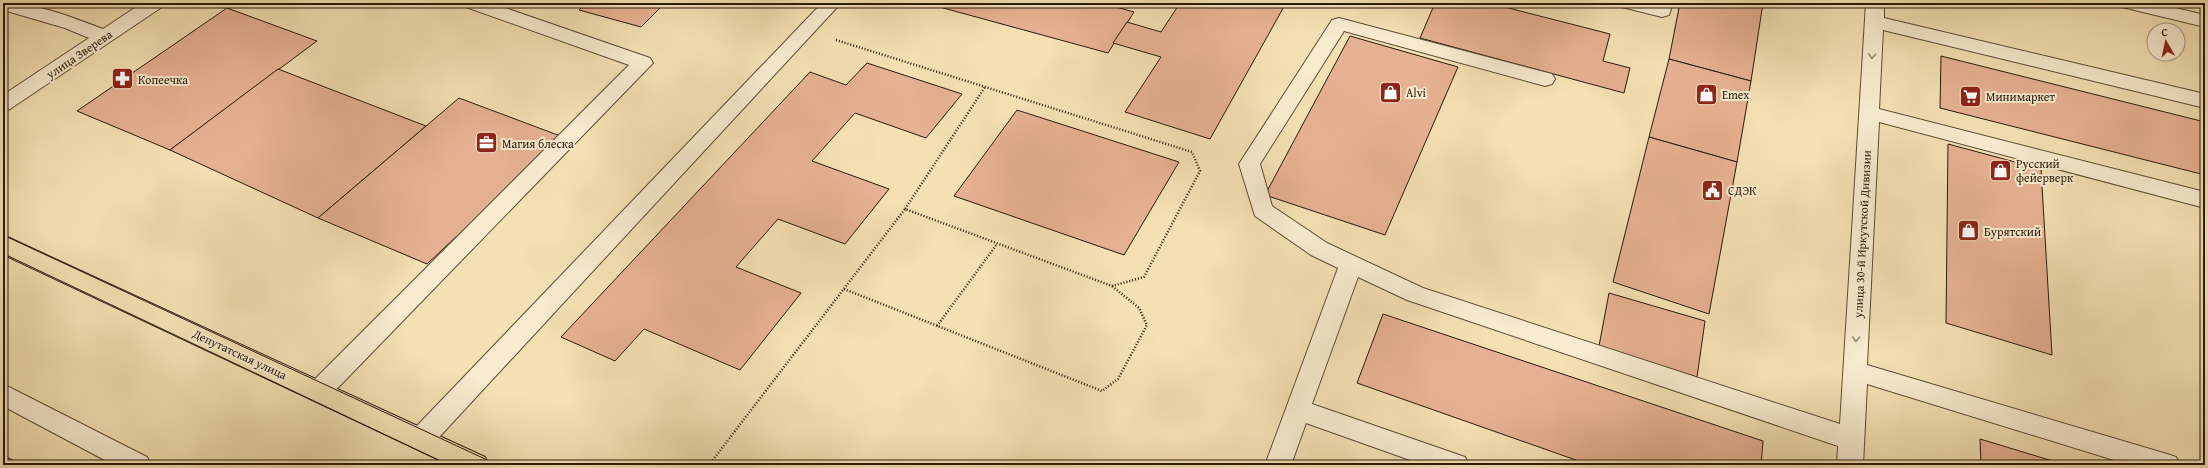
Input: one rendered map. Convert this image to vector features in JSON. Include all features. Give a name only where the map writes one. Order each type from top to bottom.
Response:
[{"type":"main road","name":"Депутатская улица","points":[[3,243],[476,465]]},
{"type":"street","name":"улица Зверева","points":[[3,104],[155,3]]},
{"type":"street","points":[[319,391],[642,63],[473,3]]},
{"type":"street","points":[[421,439],[832,3]]},
{"type":"street","points":[[1629,3],[1662,11],[1664,3]]},
{"type":"street","points":[[2129,3],[2205,21]]},
{"type":"street","points":[[3,4],[72,24],[105,37]]},
{"type":"street","points":[[1874,13],[2205,101]]},
{"type":"street","name":"улица 30-й Иркутской Дивизии","points":[[1850,465],[1874,13]]},
{"type":"street","points":[[1545,79],[1339,24],[1249,164],[1263,210],[1319,249],[1415,294],[1851,439]]},
{"type":"street","points":[[1868,113],[2205,200]]},
{"type":"street","points":[[1278,465],[1351,264]]},
{"type":"street","points":[[1855,371],[2166,465]]},
{"type":"street","points":[[3,394],[138,465]]},
{"type":"street","points":[[1298,410],[1456,465]]},
{"type":"path","points":[[807,31],[1192,152],[1200,171],[1144,277],[1112,286]]},
{"type":"path","points":[[709,465],[905,210],[985,87]]},
{"type":"path","points":[[844,289],[1102,391],[1118,379],[1147,325],[1139,308],[1112,286],[905,210]]},
{"type":"path","points":[[937,326],[997,244]]},
{"type":"building","points":[[586,3],[665,3],[641,27],[579,10]]},
{"type":"building","points":[[925,3],[1102,3],[1134,12],[1108,53]]},
{"type":"building","points":[[1180,3],[1286,3],[1210,139],[1125,112],[1161,57],[1113,43],[1127,22],[1161,32]]},
{"type":"building","points":[[1435,3],[1489,3],[1610,34],[1603,61],[1630,68],[1624,93],[1420,38]]},
{"type":"building","points":[[1680,3],[1763,3],[1751,81],[1669,59]]},
{"type":"building","points":[[227,8],[317,41],[170,150],[77,111]]},
{"type":"building","points":[[1350,36],[1458,67],[1385,235],[1265,195]]},
{"type":"building","points":[[1941,56],[2205,122],[2205,175],[1940,108]]},
{"type":"building","points":[[1669,59],[1751,81],[1737,162],[1649,137]]},
{"type":"building","points":[[867,63],[962,94],[926,138],[855,113],[812,161],[889,189],[845,244],[778,219],[736,267],[801,293],[740,370],[644,329],[615,361],[561,337],[810,72],[846,85]]},
{"type":"building","points":[[278,69],[426,126],[318,218],[170,150]]},
{"type":"building","points":[[459,98],[563,137],[427,264],[318,218]]},
{"type":"building","points":[[1017,110],[1179,162],[1124,255],[954,196]]},
{"type":"building","points":[[1649,137],[1737,162],[1709,314],[1613,282]]},
{"type":"building","points":[[1948,144],[2041,169],[2052,355],[1946,323]]},
{"type":"building","points":[[1609,293],[1705,321],[1697,377],[1599,346]]},
{"type":"building","points":[[1383,314],[1763,441],[1761,465],[1590,465],[1357,383]]},
{"type":"building","points":[[1980,439],[2066,465],[1981,465]]},
{"type":"building","points":[[3,455],[22,465],[3,465]]},
{"type":"tram line","points":[[3,235],[498,465]]},
{"type":"tram line","points":[[3,255],[449,465]]},
{"type":"place","name":"Копеечка","points":[[123,79]]},
{"type":"place","name":"Alvi","points":[[1390,92]]},
{"type":"place","name":"Emex","points":[[1706,94]]},
{"type":"place","name":"Минимаркет","points":[[1971,96]]},
{"type":"place","name":"Магия блеска","points":[[486,143]]},
{"type":"place","name":"Русский фейерверк","points":[[2001,170]]},
{"type":"place","name":"СДЭК","points":[[1712,190]]},
{"type":"place","name":"Бурятский","points":[[1969,231]]}]
